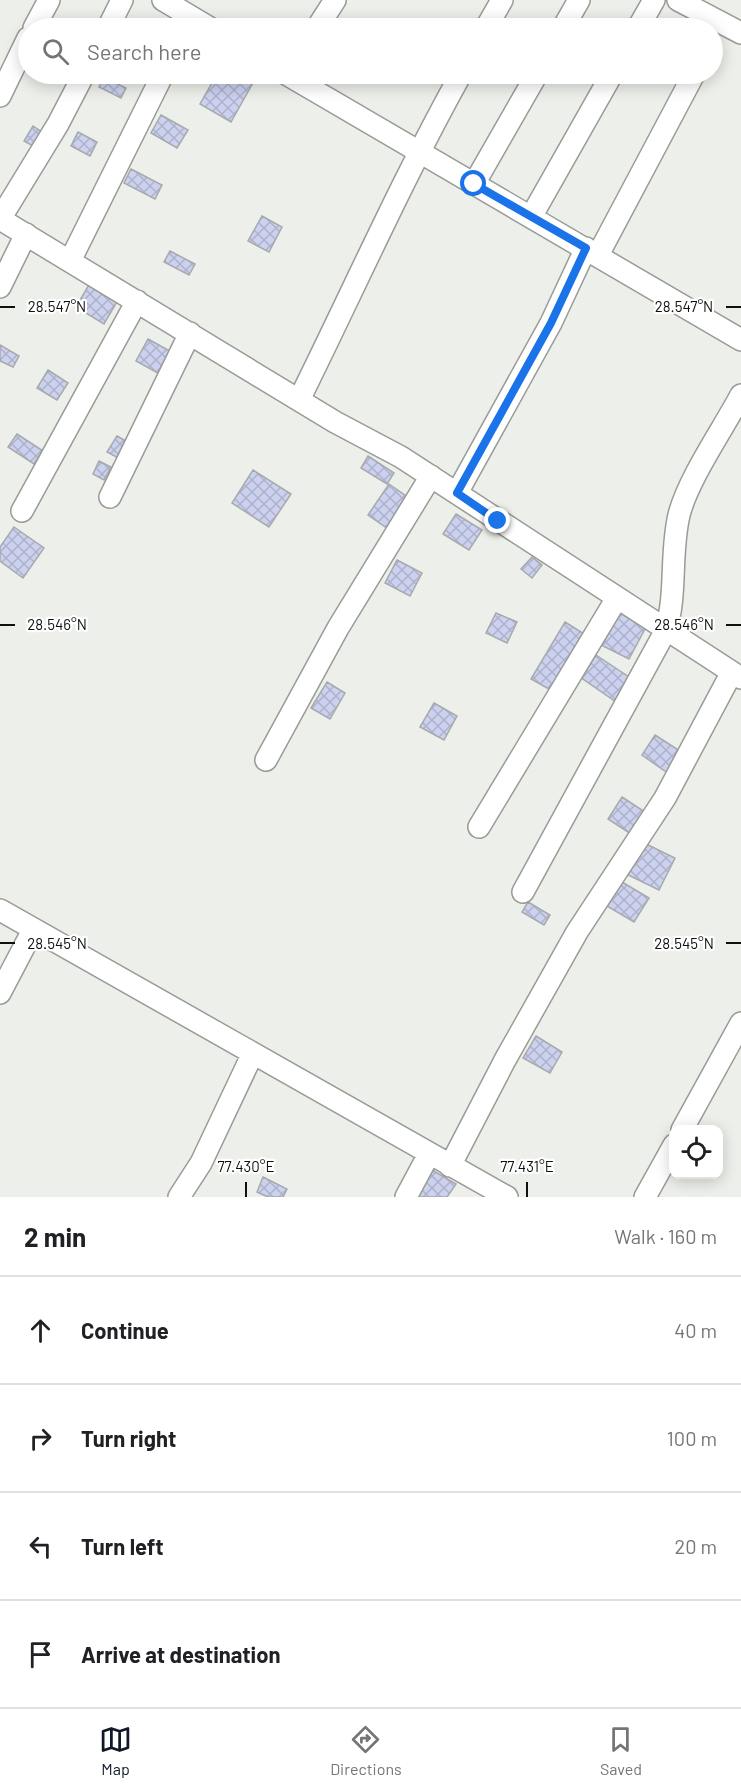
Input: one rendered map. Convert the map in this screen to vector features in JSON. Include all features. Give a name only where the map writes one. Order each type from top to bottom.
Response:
[{"type":"street","points":[[39,18],[49,0]]},
{"type":"street","points":[[113,18],[122,0]]},
{"type":"street","points":[[163,0],[183,18]]},
{"type":"street","points":[[323,18],[335,0]]},
{"type":"street","points":[[492,18],[502,0]]},
{"type":"street","points":[[568,18],[579,0]]},
{"type":"street","points":[[644,18],[654,0]]},
{"type":"street","points":[[678,0],[711,18]]},
{"type":"street","points":[[0,96],[18,59]]},
{"type":"street","points":[[79,84],[58,124],[0,219],[299,400],[431,476],[737,675],[665,798],[577,932],[505,1060],[450,1166]]},
{"type":"street","points":[[70,261],[158,84]]},
{"type":"street","points":[[305,84],[741,340]]},
{"type":"street","points":[[299,400],[379,238],[418,151],[455,84]]},
{"type":"street","points":[[474,184],[531,84]]},
{"type":"street","points":[[531,216],[606,84]]},
{"type":"street","points":[[457,493],[551,323],[688,84]]},
{"type":"street","points":[[0,287],[26,234]]},
{"type":"street","points":[[22,511],[137,301]]},
{"type":"street","points":[[110,497],[190,333]]},
{"type":"street","points":[[523,892],[666,630],[671,612],[675,535],[680,512],[741,395]]},
{"type":"street","points":[[266,760],[338,628],[431,476]]},
{"type":"street","points":[[479,827],[617,598]]},
{"type":"street","points":[[0,910],[252,1055],[507,1197]]},
{"type":"street","points":[[0,993],[33,930]]},
{"type":"street","points":[[685,1125],[741,1023]]},
{"type":"street","points":[[182,1195],[252,1055]]},
{"type":"street","points":[[406,1197],[429,1154]]},
{"type":"street","points":[[645,1197],[669,1154]]},
{"type":"building","points":[[100,84],[118,84],[126,88],[121,98],[99,87]]},
{"type":"building","points":[[211,84],[252,84],[231,122],[200,104]]},
{"type":"building","points":[[161,115],[188,130],[177,148],[151,133]]},
{"type":"building","points":[[33,126],[42,132],[33,146],[24,141]]},
{"type":"building","points":[[78,132],[97,142],[90,156],[71,146]]},
{"type":"building","points":[[131,169],[162,185],[155,199],[124,183]]},
{"type":"building","points":[[262,216],[282,227],[269,252],[248,241]]},
{"type":"building","points":[[170,251],[195,264],[189,275],[164,262]]},
{"type":"building","points":[[90,283],[118,300],[104,324],[76,307]]},
{"type":"building","points":[[148,339],[177,355],[165,377],[136,361]]},
{"type":"building","points":[[0,345],[19,356],[13,367],[0,361]]},
{"type":"building","points":[[48,370],[68,383],[57,400],[37,388]]},
{"type":"building","points":[[17,434],[43,451],[34,464],[8,447]]},
{"type":"building","points":[[117,436],[133,445],[124,461],[107,452]]},
{"type":"building","points":[[368,456],[394,473],[387,484],[361,468]]},
{"type":"building","points":[[99,461],[111,467],[104,480],[93,474]]},
{"type":"building","points":[[253,470],[291,494],[269,527],[232,503]]},
{"type":"building","points":[[389,484],[412,500],[391,531],[368,515]]},
{"type":"building","points":[[456,514],[482,530],[469,550],[443,534]]},
{"type":"building","points":[[14,527],[44,548],[23,578],[0,561],[0,547]]},
{"type":"building","points":[[532,557],[542,565],[532,578],[521,569]]},
{"type":"building","points":[[397,560],[422,573],[410,596],[385,583]]},
{"type":"building","points":[[618,612],[646,627],[629,659],[601,645]]},
{"type":"building","points":[[496,613],[517,622],[507,643],[486,633]]},
{"type":"building","points":[[565,622],[589,637],[556,693],[531,679]]},
{"type":"building","points":[[596,655],[635,681],[619,704],[580,677]]},
{"type":"building","points":[[327,682],[345,693],[330,719],[311,708]]},
{"type":"building","points":[[434,703],[457,716],[444,740],[420,727]]},
{"type":"building","points":[[655,735],[683,753],[669,774],[642,755]]},
{"type":"building","points":[[622,797],[651,816],[637,838],[608,819]]},
{"type":"building","points":[[642,842],[675,858],[659,890],[626,874]]},
{"type":"building","points":[[622,882],[649,898],[634,922],[607,906]]},
{"type":"building","points":[[528,902],[550,915],[544,925],[522,912]]},
{"type":"building","points":[[536,1036],[562,1052],[550,1073],[523,1058]]},
{"type":"building","points":[[432,1170],[456,1184],[447,1197],[416,1197]]},
{"type":"building","points":[[263,1177],[287,1189],[283,1197],[268,1197],[257,1192]]},
{"type":"route","points":[[474,184],[586,248],[551,323],[457,493],[498,521]]}]
